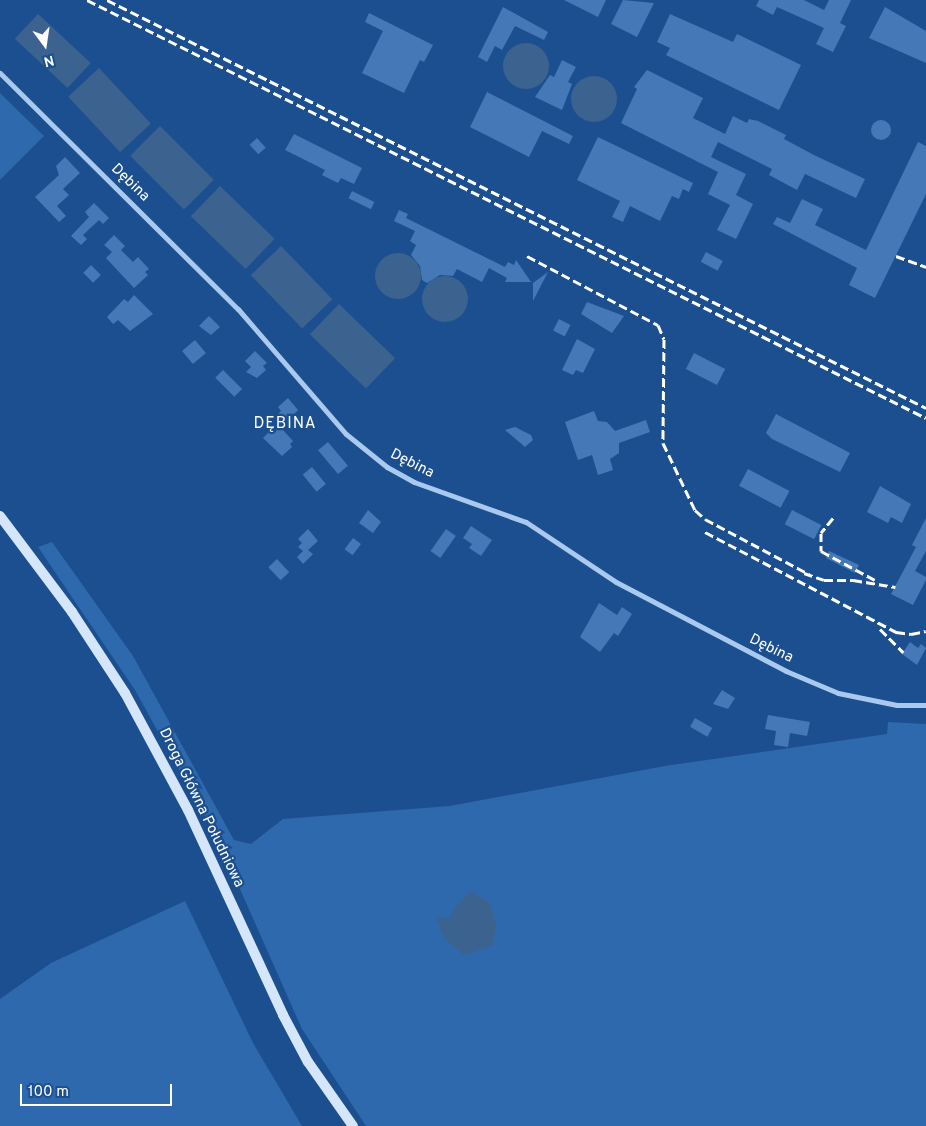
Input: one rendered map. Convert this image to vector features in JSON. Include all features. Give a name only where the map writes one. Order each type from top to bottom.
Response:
[{"type":"main road","name":"Droga Główna Południowa","points":[[0,516],[72,612],[125,693],[188,810],[283,1015],[308,1062],[353,1126]]},
{"type":"street","name":"Dębina","points":[[0,73],[238,309],[346,434],[387,467],[414,482],[526,522],[616,582],[786,671],[838,693],[897,705],[926,705]]},
{"type":"shaded area","points":[[38,14],[91,63],[67,88],[15,39]]},
{"type":"shaded area","points":[[522,43],[530,43],[539,47],[545,53],[549,66],[545,79],[539,85],[530,89],[522,89],[513,85],[507,79],[503,70],[503,62],[507,53],[513,47]]},
{"type":"shaded area","points":[[99,68],[151,124],[120,152],[68,97]]},
{"type":"shaded area","points":[[589,76],[599,76],[613,86],[617,99],[613,112],[607,118],[599,122],[589,122],[575,112],[571,104],[571,94],[581,80]]},
{"type":"shaded area","points":[[0,93],[44,136],[0,180]]},
{"type":"shaded area","points":[[160,126],[214,180],[184,209],[130,156]]},
{"type":"shaded area","points":[[220,186],[275,239],[245,269],[191,216]]},
{"type":"shaded area","points":[[281,246],[332,299],[302,328],[251,275]]},
{"type":"shaded area","points":[[393,253],[403,253],[417,263],[421,276],[417,289],[411,295],[403,299],[393,299],[379,289],[375,281],[375,271],[385,257]]},
{"type":"shaded area","points":[[441,276],[449,276],[458,280],[464,286],[468,299],[464,312],[458,318],[449,322],[441,322],[432,318],[426,312],[422,303],[422,295],[426,286],[432,280]]},
{"type":"shaded area","points":[[339,304],[395,358],[366,388],[310,334]]},
{"type":"shaded area","points":[[52,542],[133,656],[234,840],[251,844],[283,819],[450,806],[665,766],[887,734],[888,722],[926,724],[926,1126],[366,1126],[302,1029],[220,844],[135,690],[38,547]]},
{"type":"shaded area","points":[[471,891],[490,903],[496,925],[493,945],[464,955],[444,938],[436,917],[449,919],[456,905]]},
{"type":"shaded area","points":[[185,901],[253,1043],[302,1126],[0,1126],[0,999],[51,963]]},
{"type":"building","points":[[564,0],[606,0],[598,17]]},
{"type":"building","points":[[623,0],[654,3],[637,37],[611,24]]},
{"type":"building","points":[[759,0],[804,0],[824,10],[829,0],[851,0],[840,23],[846,26],[833,52],[816,44],[824,28],[777,7],[773,15],[756,6]]},
{"type":"building","points":[[503,7],[548,32],[544,40],[515,26],[502,50],[495,46],[487,62],[478,57]]},
{"type":"building","points":[[885,7],[926,31],[926,63],[869,38]]},
{"type":"building","points":[[369,13],[433,45],[424,62],[420,60],[404,93],[362,73],[383,31],[365,22]]},
{"type":"building","points":[[670,14],[733,42],[737,34],[801,65],[779,110],[666,55],[670,48],[657,42]]},
{"type":"building","points":[[562,60],[576,67],[568,82],[572,84],[562,110],[535,97],[550,75],[554,77]]},
{"type":"building","points":[[647,70],[703,98],[693,118],[725,134],[733,116],[747,123],[749,119],[758,121],[786,135],[784,139],[865,179],[856,198],[805,174],[797,190],[769,175],[772,169],[718,142],[711,157],[746,174],[736,195],[753,204],[736,239],[717,230],[730,205],[708,194],[718,172],[621,123],[637,89],[634,87]]},
{"type":"building","points":[[487,92],[573,136],[569,144],[542,131],[529,157],[470,127]]},
{"type":"building","points":[[881,120],[888,123],[891,130],[888,137],[881,140],[874,137],[871,130],[874,123]]},
{"type":"building","points":[[294,134],[362,168],[354,184],[341,178],[338,183],[322,175],[325,170],[285,150]]},
{"type":"building","points":[[598,137],[693,183],[689,192],[683,189],[679,199],[672,196],[660,221],[630,206],[623,222],[612,217],[620,201],[577,180]]},
{"type":"building","points":[[257,138],[266,148],[258,154],[250,145]]},
{"type":"building","points":[[918,142],[926,146],[926,194],[875,298],[849,285],[857,268],[773,224],[777,217],[790,223],[802,199],[823,209],[815,225],[866,250]]},
{"type":"building","points":[[65,157],[80,173],[63,189],[69,195],[57,206],[66,216],[59,222],[35,197],[59,175],[56,166]]},
{"type":"building","points":[[352,191],[374,202],[371,209],[348,198]]},
{"type":"building","points":[[94,203],[109,218],[103,224],[99,220],[83,235],[87,239],[81,245],[71,236],[89,217],[85,212]]},
{"type":"building","points":[[399,210],[408,214],[406,218],[505,267],[508,262],[514,265],[516,260],[531,282],[505,282],[507,278],[489,268],[482,282],[457,269],[453,276],[440,275],[427,283],[422,280],[420,266],[411,255],[416,245],[410,241],[415,231],[394,221]]},
{"type":"building","points":[[114,235],[125,246],[121,250],[133,262],[138,257],[149,269],[145,272],[148,275],[134,288],[106,258],[112,252],[104,245]]},
{"type":"building","points":[[706,252],[723,261],[718,271],[701,262]]},
{"type":"building","points":[[91,265],[101,275],[93,283],[83,273]]},
{"type":"building","points":[[548,272],[533,301],[533,283]]},
{"type":"building","points":[[134,295],[153,314],[130,331],[118,320],[113,324],[107,317],[124,299],[128,302]]},
{"type":"building","points":[[587,302],[624,316],[612,333],[581,314]]},
{"type":"building","points":[[209,316],[220,327],[211,335],[199,326]]},
{"type":"building","points":[[559,319],[571,325],[565,336],[553,331]]},
{"type":"building","points":[[577,339],[595,349],[583,373],[576,370],[573,375],[562,370]]},
{"type":"building","points":[[195,340],[206,353],[193,364],[182,351]]},
{"type":"building","points":[[255,351],[267,363],[263,366],[266,370],[257,378],[246,372],[251,367],[245,361]]},
{"type":"building","points":[[694,353],[725,369],[717,385],[686,369]]},
{"type":"building","points":[[223,370],[242,389],[234,397],[215,378]]},
{"type":"building","points":[[288,398],[298,410],[294,414],[296,416],[282,429],[293,441],[290,444],[292,447],[282,456],[263,438],[279,422],[275,417],[281,411],[278,407]]},
{"type":"building","points":[[594,411],[598,421],[607,422],[615,431],[646,420],[650,432],[619,443],[619,453],[610,459],[613,470],[598,475],[592,455],[578,460],[565,422]]},
{"type":"building","points":[[776,414],[850,453],[840,472],[772,439],[766,433]]},
{"type":"building","points":[[515,427],[531,435],[533,440],[525,447],[505,430]]},
{"type":"building","points":[[328,442],[348,466],[338,474],[318,450]]},
{"type":"building","points":[[312,467],[326,484],[317,492],[303,475]]},
{"type":"building","points":[[748,469],[789,491],[781,508],[739,486]]},
{"type":"building","points":[[880,486],[911,504],[902,523],[891,517],[888,523],[867,512]]},
{"type":"building","points":[[368,510],[381,522],[373,533],[359,523]]},
{"type":"building","points":[[792,510],[821,525],[814,539],[785,524]]},
{"type":"building","points":[[926,518],[926,551],[915,571],[926,577],[926,580],[913,605],[891,594],[916,547],[912,545]]},
{"type":"building","points":[[471,526],[492,540],[481,556],[469,548],[472,544],[463,538]]},
{"type":"building","points":[[308,529],[318,541],[308,550],[313,554],[303,564],[297,557],[303,551],[298,547],[302,543],[298,539]]},
{"type":"building","points":[[446,529],[456,536],[440,558],[431,551]]},
{"type":"building","points":[[353,538],[361,544],[353,555],[345,549]]},
{"type":"building","points":[[829,551],[859,565],[855,573],[826,558]]},
{"type":"building","points":[[277,559],[289,572],[280,580],[268,567]]},
{"type":"building","points":[[599,603],[617,615],[622,607],[632,614],[618,636],[614,633],[600,652],[580,637]]},
{"type":"building","points":[[910,642],[918,648],[921,644],[926,648],[917,665],[902,654]]},
{"type":"building","points":[[722,690],[735,698],[728,709],[713,704]]},
{"type":"building","points":[[768,715],[810,722],[807,736],[790,733],[788,747],[774,745],[776,731],[765,729]]},
{"type":"building","points":[[695,718],[712,728],[707,737],[690,727]]},
{"type":"railway","points":[[87,0],[926,418]]},
{"type":"railway","points":[[107,0],[926,408]]},
{"type":"railway","points":[[527,256],[658,325],[664,339],[663,443],[695,510],[705,519],[809,574]]},
{"type":"railway","points":[[896,256],[926,267]]},
{"type":"railway","points":[[833,518],[821,533],[821,551],[875,580]]},
{"type":"railway","points":[[705,532],[896,632],[911,634],[926,631]]},
{"type":"railway","points":[[804,573],[824,580],[853,580],[895,587]]},
{"type":"railway","points":[[880,629],[903,652]]},
{"type":"district","name":"DĘBINA","points":[[285,424]]}]
